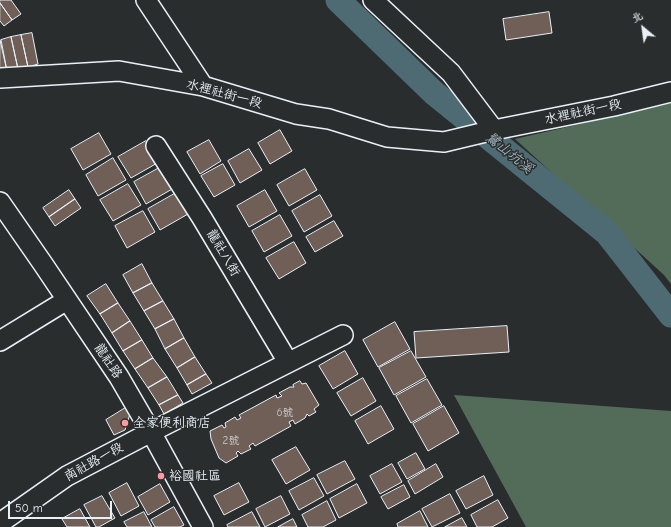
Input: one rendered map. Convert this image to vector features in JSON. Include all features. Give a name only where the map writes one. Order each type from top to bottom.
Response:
[{"type":"street","points":[[146,0],[203,86]]},
{"type":"street","points":[[373,0],[451,73],[494,130]]},
{"type":"street","name":"水裡社街一段","points":[[0,78],[119,71],[203,86],[296,114],[329,119],[387,137],[444,142],[494,130],[614,106],[671,92]]},
{"type":"street","name":"龍社八街","points":[[156,146],[202,218],[288,362]]},
{"type":"street","name":"龍社路","points":[[0,202],[119,377],[203,527]]},
{"type":"street","points":[[0,341],[67,300]]},
{"type":"street","points":[[151,432],[343,335]]},
{"type":"street","name":"南社路一段","points":[[0,523],[67,476],[151,432]]},
{"type":"green space","points":[[671,103],[671,284],[664,275],[515,139]]},
{"type":"green space","points":[[454,395],[671,411],[671,527],[526,527]]},
{"type":"building","points":[[0,0],[11,0],[21,14],[12,20],[0,3]]},
{"type":"building","points":[[0,3],[12,20],[4,26],[0,21]]},
{"type":"building","points":[[549,12],[552,33],[506,40],[503,19]]},
{"type":"building","points":[[32,33],[38,64],[28,67],[21,35]]},
{"type":"building","points":[[21,35],[28,67],[18,69],[11,37]]},
{"type":"building","points":[[11,37],[18,69],[7,71],[1,40]]},
{"type":"building","points":[[0,40],[7,71],[0,73]]},
{"type":"building","points":[[280,130],[292,151],[270,164],[258,143]]},
{"type":"building","points":[[99,133],[111,154],[83,170],[71,149]]},
{"type":"building","points":[[209,140],[221,161],[200,174],[187,152]]},
{"type":"building","points":[[146,141],[159,162],[131,178],[118,157]]},
{"type":"building","points":[[249,149],[262,170],[240,183],[228,161]]},
{"type":"building","points":[[113,158],[126,180],[98,196],[86,175]]},
{"type":"building","points":[[223,164],[235,185],[214,197],[201,176]]},
{"type":"building","points":[[161,167],[174,188],[146,204],[134,182]]},
{"type":"building","points":[[305,169],[317,190],[289,206],[277,185]]},
{"type":"building","points":[[128,184],[141,205],[113,221],[100,200]]},
{"type":"building","points":[[69,190],[75,199],[49,217],[43,208]]},
{"type":"building","points":[[265,190],[277,211],[249,227],[237,206]]},
{"type":"building","points":[[176,193],[188,214],[160,230],[148,209]]},
{"type":"building","points":[[320,195],[332,216],[304,232],[292,211]]},
{"type":"building","points":[[75,199],[81,208],[55,226],[49,217]]},
{"type":"building","points":[[143,211],[155,232],[127,248],[115,226]]},
{"type":"building","points":[[280,215],[292,236],[264,252],[252,231]]},
{"type":"building","points":[[334,221],[343,236],[315,252],[306,237]]},
{"type":"building","points":[[294,242],[306,263],[279,279],[266,258]]},
{"type":"building","points":[[142,264],[152,283],[133,293],[123,275]]},
{"type":"building","points":[[152,283],[163,301],[144,311],[133,293]]},
{"type":"building","points":[[106,284],[118,303],[100,314],[87,296]]},
{"type":"building","points":[[163,301],[174,319],[155,329],[144,311]]},
{"type":"building","points":[[118,303],[130,321],[112,333],[100,314]]},
{"type":"building","points":[[174,319],[184,338],[165,349],[155,329]]},
{"type":"building","points":[[130,321],[142,340],[123,351],[112,333]]},
{"type":"building","points":[[395,322],[410,349],[378,367],[363,340]]},
{"type":"building","points":[[507,326],[509,352],[416,358],[414,332]]},
{"type":"building","points":[[184,338],[195,357],[177,368],[165,349]]},
{"type":"building","points":[[142,340],[153,358],[135,369],[123,351]]},
{"type":"building","points":[[345,351],[358,374],[333,389],[319,366]]},
{"type":"building","points":[[411,351],[426,377],[394,395],[379,368]]},
{"type":"building","points":[[195,357],[206,374],[187,385],[177,368]]},
{"type":"building","points":[[153,358],[167,377],[148,388],[135,369]]},
{"type":"building","points":[[206,374],[212,383],[192,394],[187,385]]},
{"type":"building","points":[[167,377],[178,395],[159,405],[148,388]]},
{"type":"building","points":[[363,378],[376,401],[351,416],[337,393]]},
{"type":"building","points":[[427,379],[442,405],[411,423],[396,396]]},
{"type":"building","points":[[300,381],[302,384],[306,383],[319,405],[314,409],[316,412],[309,416],[307,414],[305,418],[295,424],[293,420],[289,422],[291,426],[255,446],[253,443],[249,446],[251,449],[241,454],[238,451],[236,453],[238,456],[226,463],[219,458],[211,439],[210,431],[222,425],[224,428],[226,427],[225,423],[235,417],[237,420],[241,418],[239,415],[276,395],[277,398],[282,396],[279,393],[290,387],[294,387],[293,385]]},
{"type":"building","points":[[178,395],[183,403],[164,414],[159,405]]},
{"type":"building","points":[[381,406],[394,429],[368,444],[355,421]]},
{"type":"building","points":[[444,406],[459,433],[428,451],[413,424]]},
{"type":"building","points":[[127,407],[130,414],[125,430],[114,435],[106,420]]},
{"type":"building","points":[[296,447],[310,470],[286,484],[272,460]]},
{"type":"building","points":[[416,453],[425,469],[407,479],[398,463]]},
{"type":"building","points":[[345,461],[355,479],[327,494],[317,475]]},
{"type":"building","points":[[392,464],[402,482],[380,494],[370,476]]},
{"type":"building","points":[[436,464],[443,477],[415,494],[408,481]]},
{"type":"building","points":[[484,476],[493,495],[466,509],[456,491]]},
{"type":"building","points":[[314,478],[324,496],[299,510],[289,491]]},
{"type":"building","points":[[127,483],[139,506],[121,516],[109,493]]},
{"type":"building","points":[[239,483],[249,502],[224,515],[214,496]]},
{"type":"building","points":[[160,484],[170,502],[148,515],[138,497]]},
{"type":"building","points":[[357,484],[367,503],[339,518],[330,499]]},
{"type":"building","points":[[404,485],[410,497],[388,509],[381,497]]},
{"type":"building","points":[[450,494],[460,513],[432,527],[422,509]]},
{"type":"building","points":[[102,496],[115,518],[99,527],[96,527],[84,505]]},
{"type":"building","points":[[281,496],[290,514],[265,527],[256,509]]},
{"type":"building","points":[[498,500],[508,518],[492,527],[477,527],[471,515]]},
{"type":"building","points":[[327,501],[336,520],[323,527],[308,527],[302,515]]},
{"type":"building","points":[[174,507],[184,525],[180,527],[155,527],[151,520]]},
{"type":"building","points":[[80,509],[90,527],[67,527],[62,519]]},
{"type":"building","points":[[420,511],[428,527],[398,527],[397,524]]},
{"type":"building","points":[[144,512],[152,527],[127,527],[124,522]]},
{"type":"building","points":[[252,512],[260,527],[228,527],[227,525]]},
{"type":"building","points":[[462,518],[467,527],[445,527]]},
{"type":"building","points":[[293,519],[297,527],[278,527]]},
{"type":"waterway","name":"鷺山坑溪","points":[[338,0],[434,93],[607,233],[671,315]]},
{"type":"place","name":"全家便利商店","points":[[125,423]]},
{"type":"place","name":"裕國社區","points":[[161,476]]}]
